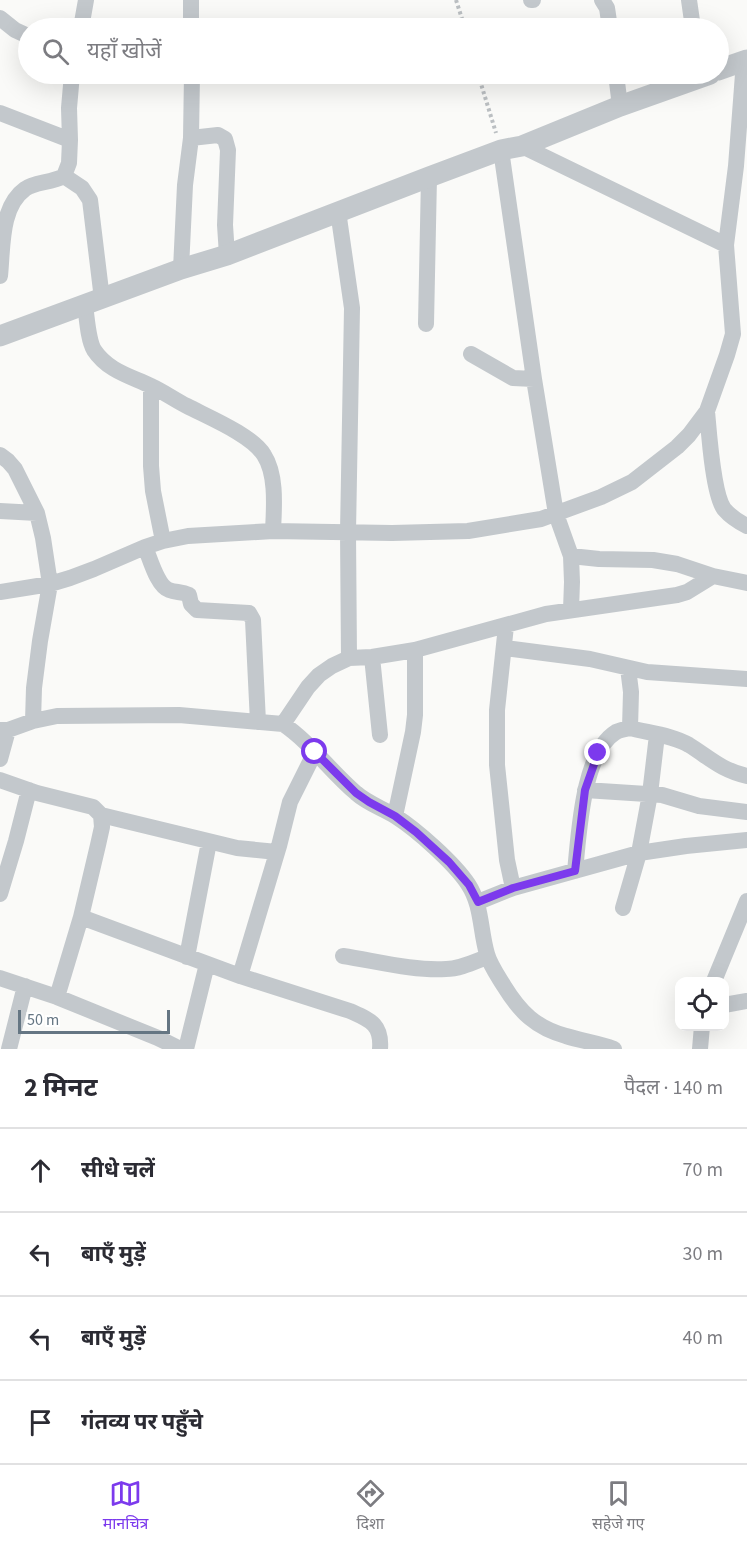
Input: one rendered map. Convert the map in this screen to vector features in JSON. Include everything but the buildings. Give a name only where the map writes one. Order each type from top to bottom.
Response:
[{"type":"street","points":[[83,18],[86,0]]},
{"type":"street","points":[[191,0],[192,18]]},
{"type":"street","points":[[602,0],[607,8],[608,18]]},
{"type":"street","points":[[689,0],[692,18]]},
{"type":"street","points":[[1,20],[18,31]]},
{"type":"street","points":[[0,592],[50,584],[94,569],[145,547],[188,536],[273,531],[422,533],[468,531],[556,514],[632,482],[677,447],[707,411],[733,334],[726,245],[741,165],[745,61],[729,66]]},
{"type":"street","points":[[0,276],[7,198],[26,188],[55,181],[64,176],[69,163],[71,84]]},
{"type":"street","points":[[181,269],[185,185],[191,138],[192,84]]},
{"type":"street","points":[[617,84],[620,106]]},
{"type":"street","points":[[0,336],[181,269],[227,255],[338,211],[680,84]]},
{"type":"street","points":[[0,113],[70,140]]},
{"type":"street","points":[[191,138],[218,135],[225,139],[228,150],[225,213],[227,255]]},
{"type":"street","points":[[511,148],[726,245]]},
{"type":"street","points":[[511,148],[534,379],[556,514],[571,556],[571,610]]},
{"type":"street","points":[[64,176],[82,188],[90,200],[92,347],[98,356],[120,373],[151,386],[239,434],[263,454],[270,468],[275,500],[273,531]]},
{"type":"street","points":[[426,324],[429,177]]},
{"type":"street","points":[[338,211],[352,308],[348,532],[349,658]]},
{"type":"street","points":[[733,334],[747,344]]},
{"type":"street","points":[[471,354],[513,378],[534,379]]},
{"type":"street","points":[[151,386],[151,466],[153,490],[163,541]]},
{"type":"street","points":[[707,411],[718,496],[724,509],[747,526]]},
{"type":"street","points":[[0,455],[15,469],[37,513],[50,584],[38,658],[33,721]]},
{"type":"street","points":[[0,511],[37,513]]},
{"type":"street","points":[[145,547],[161,584],[173,592],[181,591],[189,595],[191,604],[197,609],[249,613],[253,620],[258,722]]},
{"type":"street","points":[[571,556],[653,560],[747,583]]},
{"type":"street","points":[[283,724],[308,687],[320,675],[349,658],[415,650],[531,618],[571,610],[677,595],[687,592],[713,576]]},
{"type":"street","points":[[506,626],[497,710],[497,765],[507,860],[513,888]]},
{"type":"street","points":[[505,648],[590,659],[647,672],[747,679]]},
{"type":"street","points":[[395,816],[413,732],[415,650]]},
{"type":"street","points":[[372,657],[380,735]]},
{"type":"street","points":[[628,668],[631,692],[630,728]]},
{"type":"street","points":[[0,759],[4,730],[57,716],[179,715],[283,724],[293,730],[356,793],[395,816],[416,832],[449,862],[469,885],[478,902],[487,957],[515,1005],[534,1022],[545,1028],[614,1049]]},
{"type":"street","points":[[575,871],[585,790],[598,753],[617,732],[630,728],[678,741],[719,766],[747,776]]},
{"type":"street","points":[[623,908],[639,853],[650,794],[657,735]]},
{"type":"street","points":[[240,976],[278,852],[290,802],[315,752]]},
{"type":"street","points":[[0,780],[93,807],[101,815],[237,848],[278,852]]},
{"type":"street","points":[[0,894],[29,790]]},
{"type":"street","points":[[585,790],[670,796],[699,806],[747,812]]},
{"type":"street","points":[[57,997],[81,917],[99,845],[101,815]]},
{"type":"street","points":[[478,902],[513,888],[639,853],[747,840]]},
{"type":"street","points":[[187,957],[209,842]]},
{"type":"street","points":[[716,977],[747,901]]},
{"type":"street","points":[[81,917],[240,976],[367,1018],[378,1028],[381,1040],[380,1049]]},
{"type":"street","points":[[343,956],[416,968],[448,969],[461,967],[487,957]]},
{"type":"street","points":[[186,1049],[207,964]]},
{"type":"street","points":[[0,978],[57,997],[180,1049]]},
{"type":"street","points":[[9,1049],[25,986]]},
{"type":"street","points":[[729,1004],[747,1001]]},
{"type":"street","points":[[700,1049],[702,1031]]},
{"type":"path","points":[[456,0],[462,18]]},
{"type":"path","points":[[482,84],[511,148]]},
{"type":"route","points":[[315,752],[356,793],[395,816],[449,862],[469,885],[478,902],[513,888],[575,871],[585,790],[598,753]]}]
